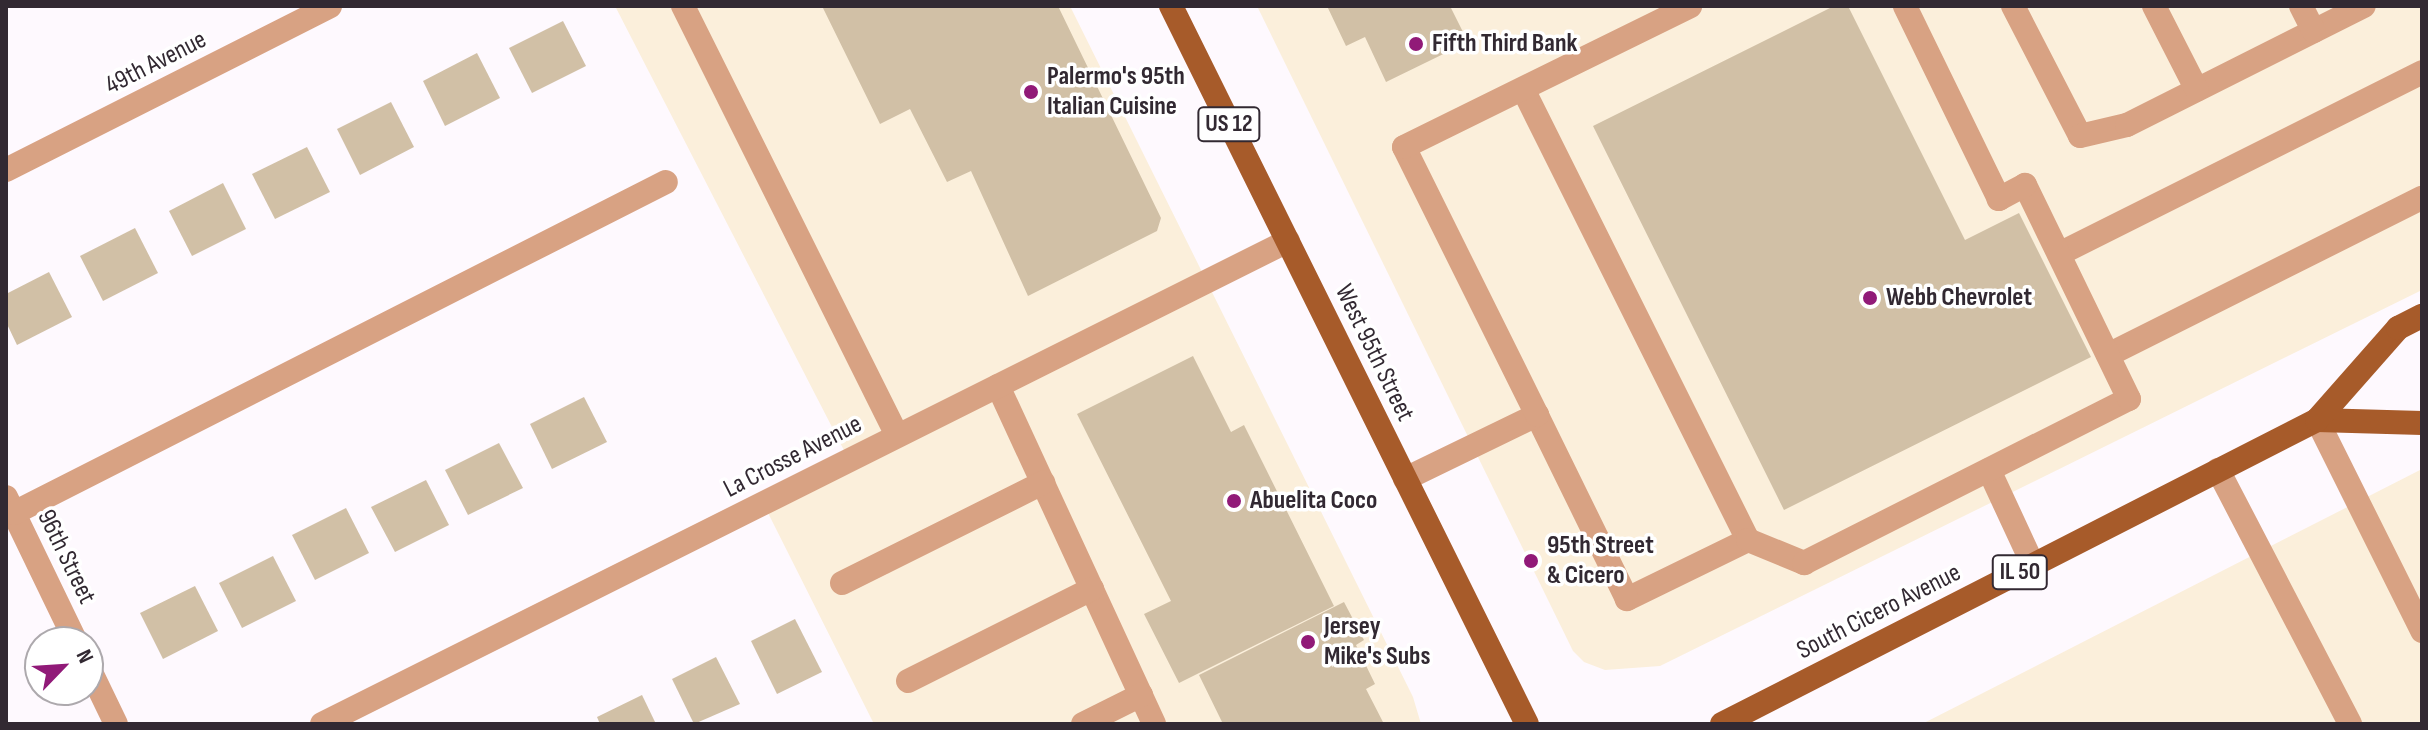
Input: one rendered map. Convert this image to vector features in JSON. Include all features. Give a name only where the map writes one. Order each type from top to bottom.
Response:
[{"type":"main road","name":"West 95th Street","points":[[1171,6],[1527,724]]},
{"type":"main road","name":"South Cicero Avenue","points":[[1722,724],[2317,420],[2398,328],[2422,316]]},
{"type":"main road","name":"South Cicero Avenue","points":[[2317,420],[2422,423]]},
{"type":"street","name":"49th Avenue","points":[[6,170],[330,6]]},
{"type":"street","points":[[683,6],[897,436]]},
{"type":"street","points":[[1690,6],[1404,147],[1627,599],[1748,540]]},
{"type":"street","points":[[1523,89],[1748,540],[1804,563],[2129,399],[2025,185],[1999,199],[1905,6]]},
{"type":"street","points":[[2013,6],[2080,136],[2127,125],[2364,6]]},
{"type":"street","points":[[2154,6],[2197,90]]},
{"type":"street","points":[[2301,6],[2314,31]]},
{"type":"street","points":[[2059,254],[2422,72]]},
{"type":"street","points":[[10,505],[666,182]]},
{"type":"street","points":[[2108,355],[2422,198]]},
{"type":"street","name":"La Crosse Avenue","points":[[322,724],[1288,241]]},
{"type":"street","points":[[998,386],[1154,724]]},
{"type":"street","points":[[1405,479],[1537,415]]},
{"type":"street","points":[[2317,420],[2422,631]]},
{"type":"street","points":[[1989,470],[2033,565]]},
{"type":"street","points":[[2218,470],[2350,724]]},
{"type":"street","points":[[842,583],[1043,483]]},
{"type":"street","name":"96th Street","points":[[10,505],[68,626]]},
{"type":"street","points":[[908,681],[1092,589]]},
{"type":"street","points":[[1083,724],[1141,695]]},
{"type":"street","points":[[104,699],[116,724]]},
{"type":"shaded area","points":[[615,6],[1070,6],[1413,697],[1421,724],[874,724],[763,503],[849,460]]},
{"type":"shaded area","points":[[1257,6],[2422,6],[2422,290],[1660,666],[1605,670],[1584,662],[1573,651]]},
{"type":"shaded area","points":[[2422,469],[2422,724],[1922,724]]},
{"type":"building","points":[[822,6],[1058,6],[1161,218],[1157,231],[1028,296],[971,171],[947,182],[910,109],[880,124]]},
{"type":"building","name":"Fifth Third Bank","points":[[1327,6],[1450,6],[1468,42],[1386,82],[1365,37],[1346,46]]},
{"type":"building","name":"Webb Chevrolet","points":[[1834,6],[1848,6],[1965,240],[2019,213],[2091,357],[1784,510],[1593,126]]},
{"type":"building","points":[[563,21],[586,66],[532,93],[509,48]]},
{"type":"building","points":[[477,53],[500,98],[445,126],[423,81]]},
{"type":"building","points":[[391,102],[414,147],[360,175],[337,129]]},
{"type":"building","points":[[307,147],[330,192],[275,219],[252,174]]},
{"type":"building","points":[[223,183],[246,229],[192,256],[169,211]]},
{"type":"building","points":[[135,228],[158,273],[103,301],[80,256]]},
{"type":"building","points":[[49,272],[72,317],[17,345],[6,322],[6,294]]},
{"type":"building","points":[[1193,356],[1231,432],[1244,425],[1334,606],[1179,683],[1144,614],[1171,601],[1077,414]]},
{"type":"building","points":[[584,397],[607,442],[552,469],[530,424]]},
{"type":"building","points":[[499,443],[523,488],[468,515],[445,470]]},
{"type":"building","points":[[426,480],[449,525],[395,552],[371,507]]},
{"type":"building","points":[[346,508],[369,553],[315,580],[292,535]]},
{"type":"building","points":[[273,556],[296,601],[242,628],[219,583]]},
{"type":"building","points":[[195,586],[218,631],[163,659],[140,613]]},
{"type":"building","points":[[1344,602],[1364,640],[1356,645],[1375,684],[1366,689],[1384,724],[1223,724],[1199,675]]},
{"type":"building","points":[[795,619],[822,672],[777,694],[751,641]]},
{"type":"building","points":[[716,657],[740,704],[694,724],[672,679]]},
{"type":"building","points":[[642,695],[656,724],[600,724],[597,717]]},
{"type":"place","name":"Fifth Third Bank","points":[[1416,44]]},
{"type":"place","name":"Palermo's 95th Italian Cuisine","points":[[1031,92]]},
{"type":"place","name":"Webb Chevrolet","points":[[1870,298]]},
{"type":"place","name":"Abuelita Coco","points":[[1234,501]]},
{"type":"place","name":"95th Street & Cicero","points":[[1531,561]]},
{"type":"place","name":"Jersey Mike's Subs","points":[[1308,642]]}]
